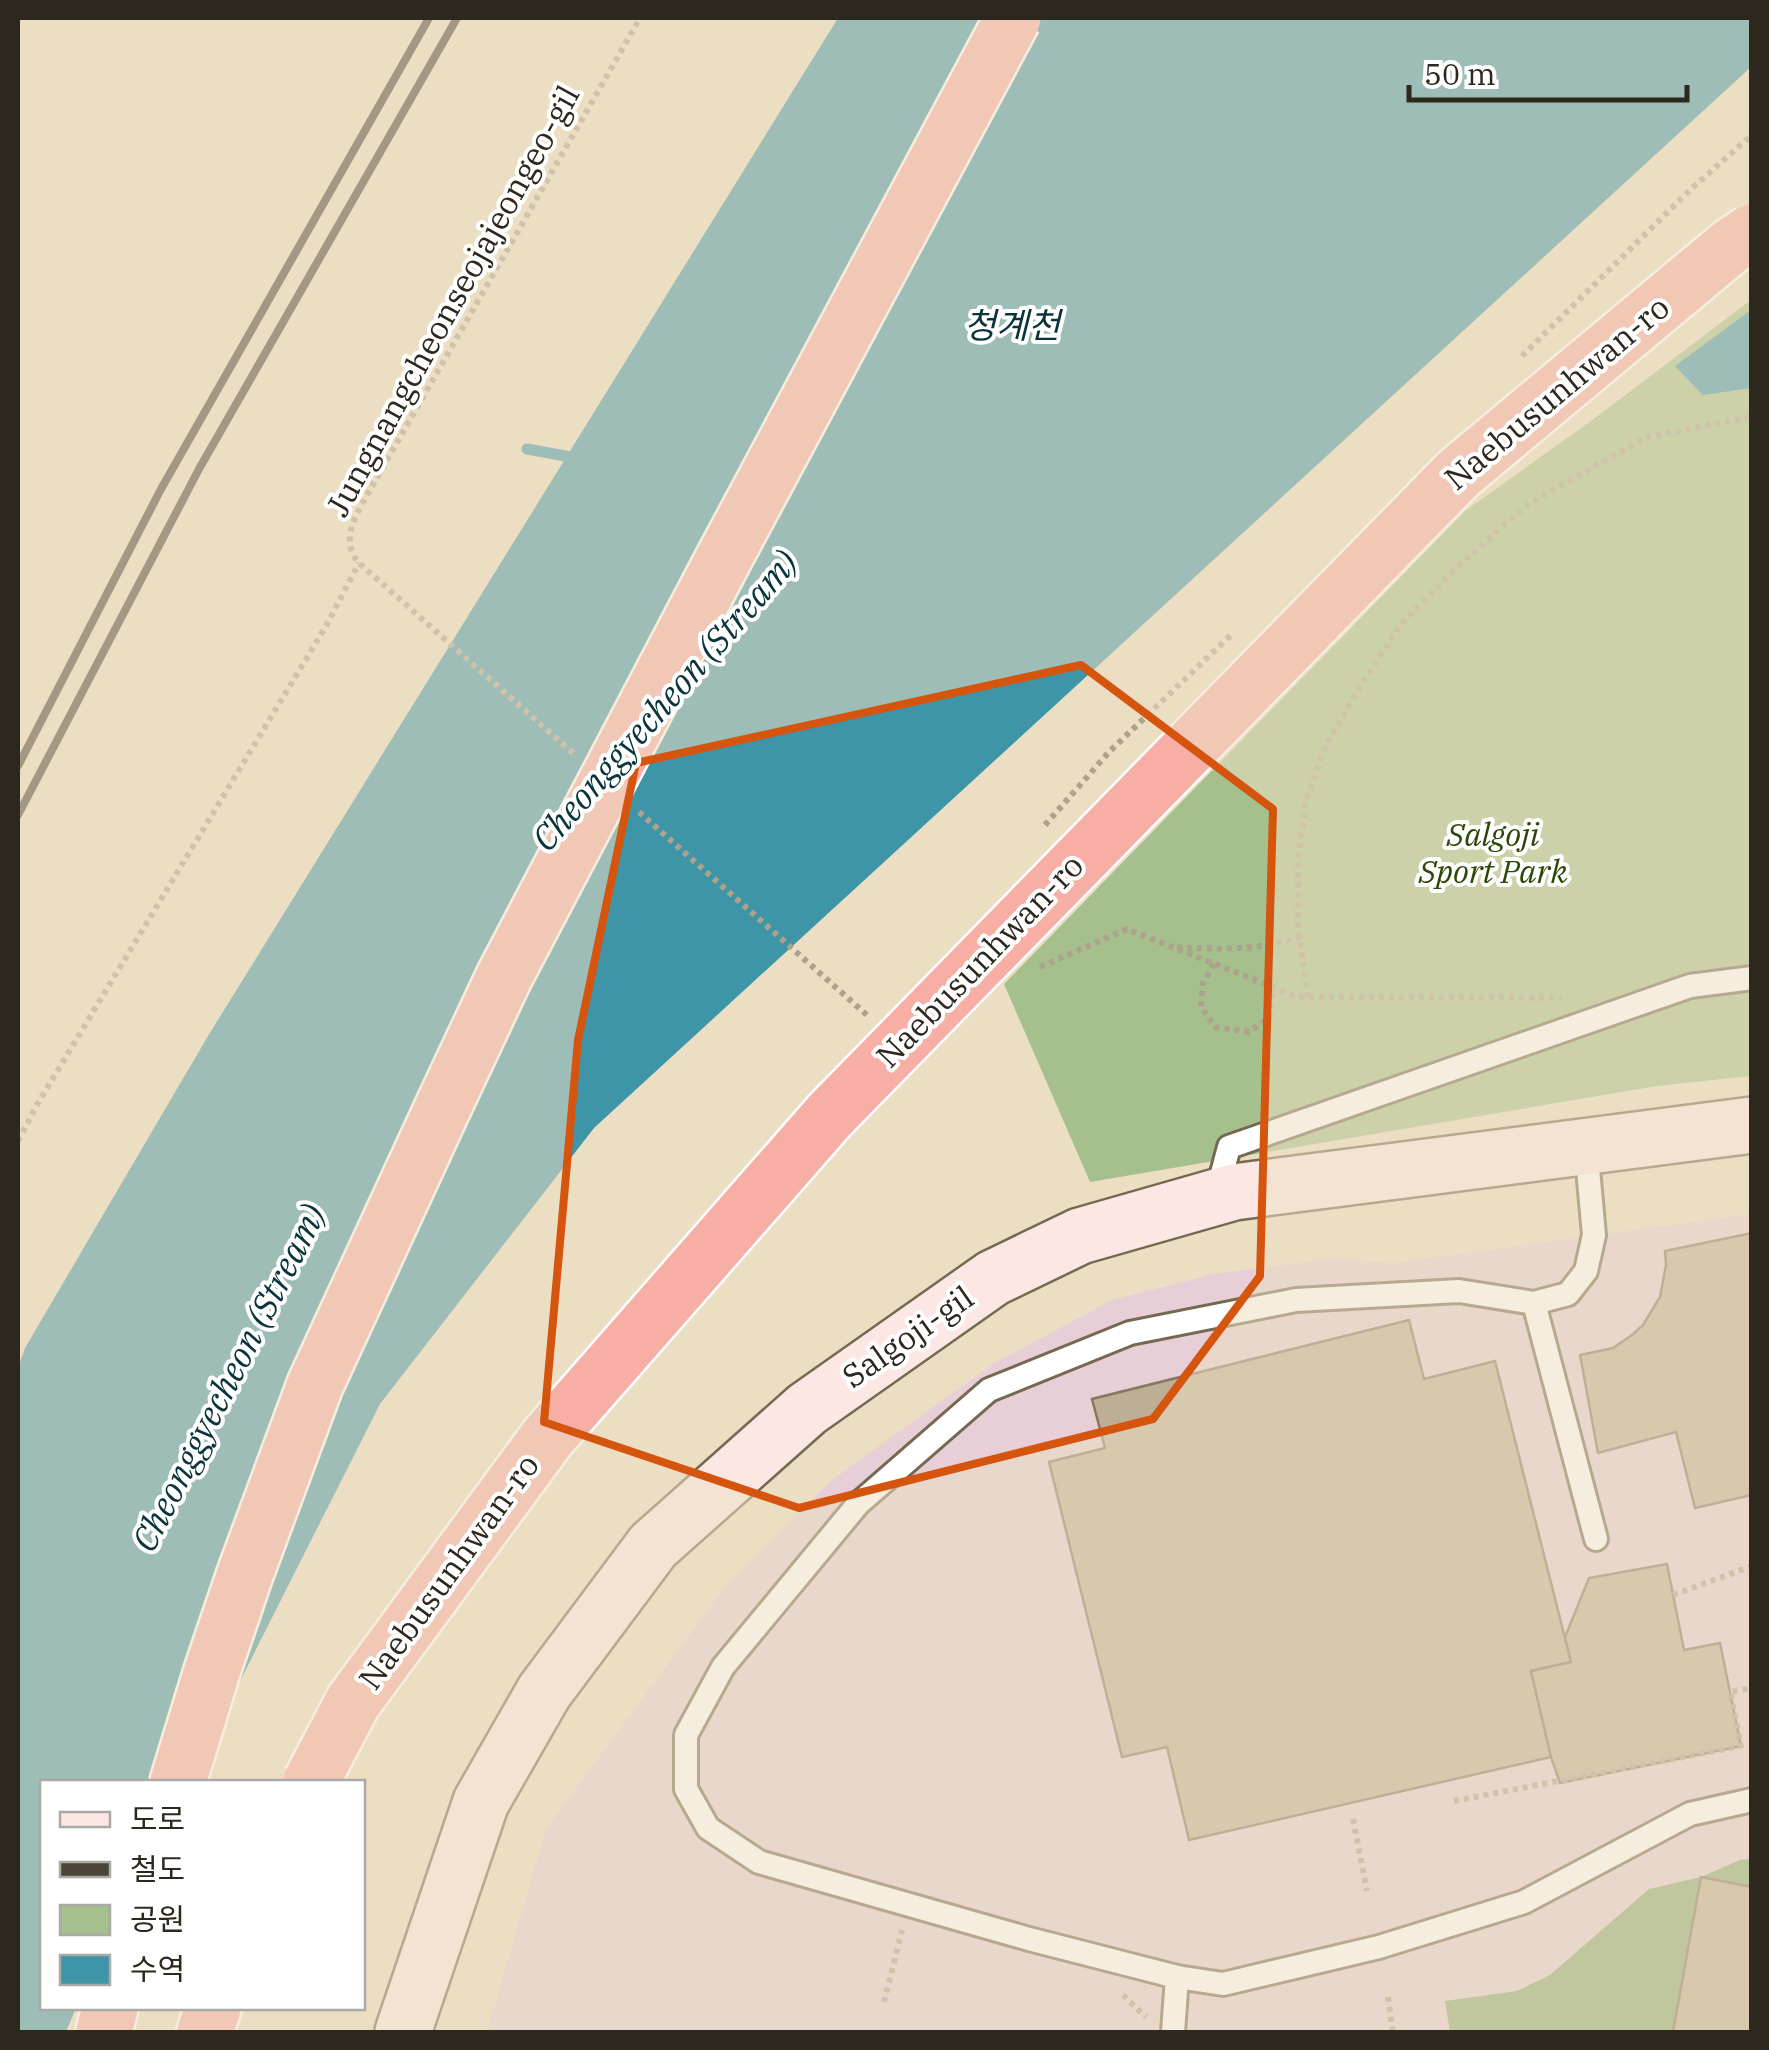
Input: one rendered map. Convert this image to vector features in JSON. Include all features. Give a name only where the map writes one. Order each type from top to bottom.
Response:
[{"type":"highway","points":[[179,1780],[244,1574],[315,1385],[466,1057],[724,558],[1012,18]]},
{"type":"highway","name":"Naebusunhwan-ro","points":[[312,1780],[353,1702],[548,1438],[830,1115],[1459,474],[1752,232]]},
{"type":"main road","name":"Salgoji-gil","points":[[432,2032],[514,1816],[569,1709],[678,1572],[829,1438],[1011,1309],[1093,1270],[1241,1227],[1588,1165],[1752,1125]]},
{"type":"main road","name":"Salgoji-gil","points":[[403,2032],[481,1802],[544,1692],[653,1546],[806,1409],[993,1278],[1080,1236],[1234,1192],[1588,1165],[1752,1161]]},
{"type":"lane","points":[[1210,1198],[1229,1147],[1690,986],[1752,978]]},
{"type":"lane","points":[[1588,1165],[1594,1235],[1586,1271],[1568,1294],[1534,1302],[1459,1291],[1296,1300],[1130,1333],[988,1390],[858,1504],[723,1666],[686,1734],[686,1789],[708,1828],[759,1862],[1029,1939],[1223,1984],[1380,1947],[1524,1902],[1690,1814],[1752,1800]]},
{"type":"lane","points":[[1534,1302],[1596,1539]]},
{"type":"lane","points":[[1173,2032],[1177,1976]]},
{"type":"path","name":"Jungnangcheonseojajeongeo-gil","points":[[399,598],[352,554],[348,542],[352,524],[640,18]]},
{"type":"path","points":[[1308,997],[1300,937],[1298,862],[1306,799],[1326,745],[1402,624],[1454,569],[1528,504],[1648,437],[1752,417]]},
{"type":"path","points":[[18,1142],[326,626],[359,563]]},
{"type":"path","points":[[1039,968],[1127,929],[1298,997],[1578,998]]},
{"type":"path","points":[[1170,946],[1246,947],[1279,944],[1300,937]]},
{"type":"path","points":[[1214,964],[1203,983],[1202,1008],[1215,1026],[1250,1032],[1270,1017],[1273,987]]},
{"type":"path","points":[[845,996],[872,1020]]},
{"type":"path","points":[[1673,1594],[1752,1566]]},
{"type":"path","points":[[1454,1801],[1742,1746],[1730,1692],[1752,1688]]},
{"type":"path","points":[[1353,1819],[1367,1891]]},
{"type":"path","points":[[884,2002],[902,1930]]},
{"type":"path","points":[[1388,1997],[1394,2032]]},
{"type":"highlighted area","points":[[1081,665],[1273,809],[1260,1276],[1153,1419],[799,1508],[544,1422],[578,1040],[636,763]]},
{"type":"shaded area","points":[[1751,1214],[1751,2032],[487,2032],[546,1829],[724,1588],[832,1480],[993,1364],[1112,1300],[1214,1274],[1328,1259],[1394,1263]]},
{"type":"green space","name":"Salgoji Sport Park","points":[[1751,300],[1751,1076],[1657,1086],[1090,1182],[1004,984],[1465,511]]},
{"type":"green space","points":[[1751,1859],[1751,1887],[1701,1878],[1673,2032],[1450,2032],[1445,2001],[1517,1991],[1550,1975],[1649,1889],[1701,1877]]},
{"type":"water","name":"청계천","points":[[838,18],[1751,18],[1751,67],[594,1128],[380,1404],[190,1780],[40,1780],[40,2010],[75,2010],[66,2032],[18,2032],[18,1368],[25,1348],[208,1036]]},
{"type":"water","points":[[1751,310],[1751,388],[1703,395],[1675,366]]},
{"type":"building","points":[[1752,1233],[1752,1495],[1695,1508],[1676,1432],[1598,1453],[1580,1355],[1613,1348],[1643,1325],[1660,1297],[1665,1251]]},
{"type":"building","points":[[1409,1320],[1424,1379],[1495,1361],[1571,1662],[1531,1671],[1551,1757],[1189,1840],[1167,1747],[1122,1757],[1049,1462],[1105,1448],[1092,1399]]},
{"type":"building","points":[[1667,1564],[1684,1650],[1720,1643],[1741,1746],[1560,1783],[1531,1671],[1571,1662],[1565,1637],[1589,1578]]},
{"type":"building","points":[[1701,1877],[1752,1887],[1752,2032],[1673,2032]]},
{"type":"waterway","points":[[527,449],[582,459]]},
{"type":"railway","points":[[18,766],[161,489],[429,18]]},
{"type":"railway","points":[[18,815],[199,469],[457,18]]},
{"type":"water label","name":"Cheonggyecheon (Stream)","points":[[665,701]]},
{"type":"water label","name":"Cheonggyecheon (Stream)","points":[[229,1378]]}]
